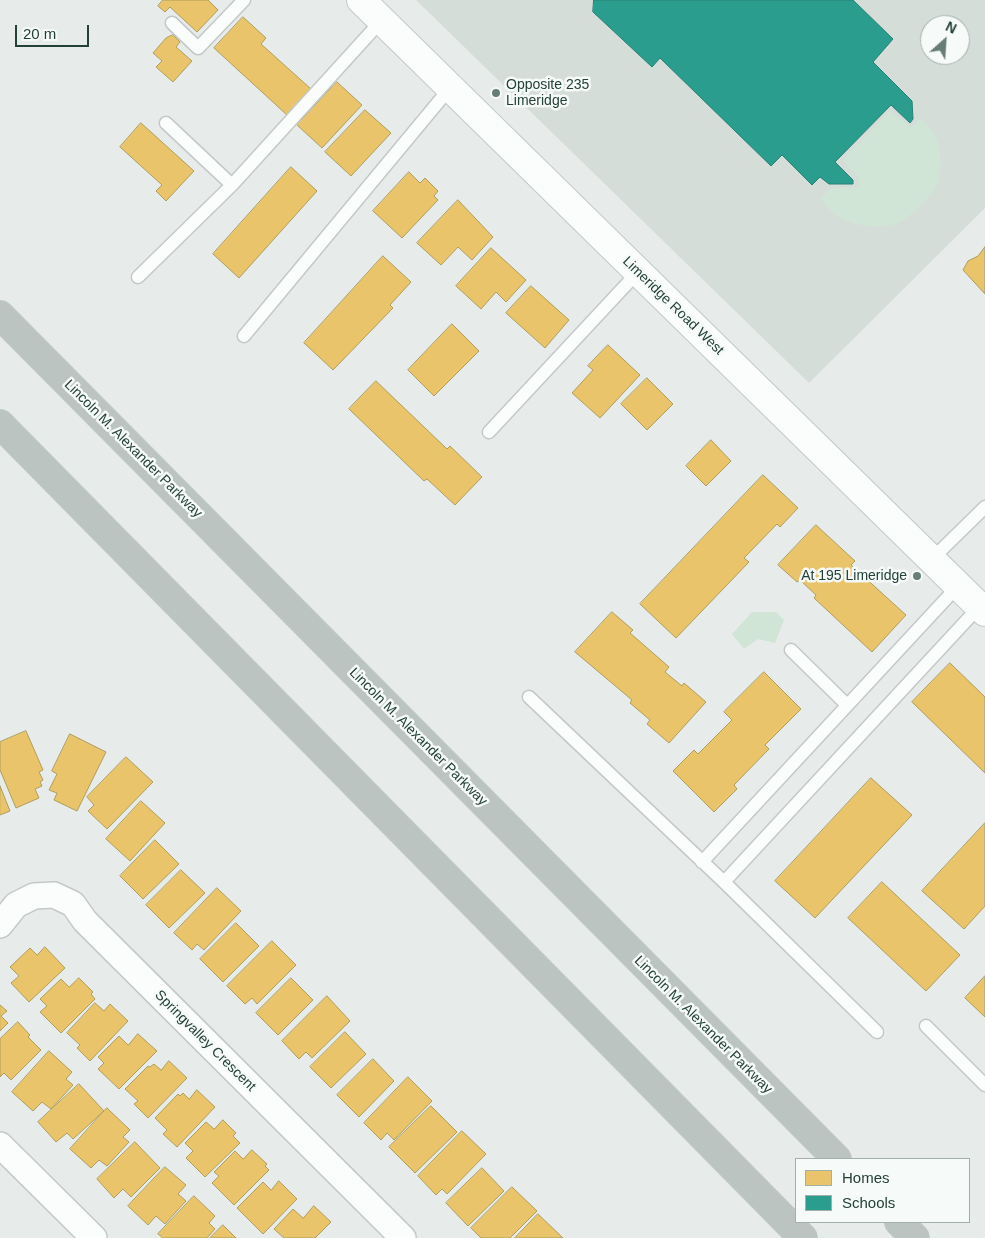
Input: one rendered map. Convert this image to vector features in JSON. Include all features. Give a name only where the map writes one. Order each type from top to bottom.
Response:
[{"type":"highway","name":"Lincoln M. Alexander Parkway","points":[[0,315],[836,1158]]},
{"type":"highway","points":[[0,424],[803,1238]]},
{"type":"highway","points":[[899,1223],[915,1238]]},
{"type":"street","name":"Limeridge Road West","points":[[361,0],[982,609]]},
{"type":"street","name":"Springvalley Crescent","points":[[0,925],[16,905],[34,896],[54,895],[73,904],[85,921],[402,1238]]},
{"type":"street","points":[[0,1145],[94,1238]]},
{"type":"lane","points":[[172,23],[198,48],[244,0]]},
{"type":"lane","points":[[138,277],[232,185],[382,20]]},
{"type":"lane","points":[[244,336],[450,88]]},
{"type":"lane","points":[[166,123],[232,185]]},
{"type":"lane","points":[[489,432],[638,272]]},
{"type":"lane","points":[[932,560],[985,508]]},
{"type":"lane","points":[[702,862],[958,586]]},
{"type":"lane","points":[[724,882],[982,609]]},
{"type":"lane","points":[[791,650],[847,705]]},
{"type":"lane","points":[[529,697],[724,882],[877,1032]]},
{"type":"lane","points":[[926,1026],[985,1085]]},
{"type":"shaded area","points":[[416,0],[985,0],[985,208],[809,383]]},
{"type":"green space","points":[[890,111],[911,128],[921,118],[934,134],[937,139],[940,156],[940,174],[937,185],[919,208],[900,222],[885,226],[853,223],[834,214],[826,207],[821,198],[830,189],[859,187],[858,177],[843,160]]},
{"type":"green space","points":[[752,612],[776,612],[784,620],[775,643],[758,639],[744,649],[732,634]]},
{"type":"building: Homes","points":[[163,0],[208,0],[218,10],[197,32],[170,7],[165,12],[158,6]]},
{"type":"building: Homes","points":[[243,17],[266,38],[261,44],[311,89],[287,115],[214,48]]},
{"type":"building: Homes","points":[[173,35],[180,42],[176,47],[192,61],[173,82],[156,67],[162,61],[153,53],[166,38]]},
{"type":"building: Homes","points":[[337,82],[362,105],[322,148],[297,125]]},
{"type":"building: Homes","points":[[365,110],[391,133],[351,176],[325,152]]},
{"type":"building: Homes","points":[[141,123],[194,171],[166,201],[156,191],[162,185],[120,147]]},
{"type":"building: Homes","points":[[291,167],[317,191],[239,278],[213,254]]},
{"type":"building: Homes","points":[[409,172],[420,183],[425,178],[438,191],[434,196],[438,200],[402,238],[373,211]]},
{"type":"building: Homes","points":[[458,200],[493,237],[472,260],[458,247],[441,265],[417,243]]},
{"type":"building: Homes","points":[[985,247],[985,294],[963,270],[968,261],[978,256]]},
{"type":"building: Homes","points":[[491,248],[526,280],[506,302],[496,292],[481,309],[456,286]]},
{"type":"building: Homes","points":[[383,256],[411,282],[390,305],[393,308],[333,370],[304,343]]},
{"type":"building: Homes","points":[[531,286],[569,320],[545,348],[506,313]]},
{"type":"building: Homes","points":[[452,324],[479,351],[434,396],[408,370]]},
{"type":"building: Homes","points":[[608,345],[640,375],[600,418],[572,393],[593,370],[588,366]]},
{"type":"building: Homes","points":[[647,378],[673,404],[647,430],[621,404]]},
{"type":"building: Homes","points":[[376,381],[447,449],[450,446],[482,477],[455,505],[427,479],[424,481],[349,409]]},
{"type":"building: Homes","points":[[711,440],[731,461],[706,486],[686,466]]},
{"type":"building: Homes","points":[[763,475],[798,508],[780,527],[777,524],[744,558],[749,562],[676,638],[640,604]]},
{"type":"building: Homes","points":[[816,525],[855,561],[851,565],[906,615],[872,652],[814,598],[816,595],[800,580],[797,582],[778,565]]},
{"type":"building: Homes","points":[[612,612],[633,630],[630,633],[669,667],[665,672],[682,686],[684,683],[706,702],[669,743],[647,724],[650,720],[630,703],[632,700],[575,652]]},
{"type":"building: Homes","points":[[950,663],[985,697],[985,773],[912,702]]},
{"type":"building: Homes","points":[[764,672],[801,709],[765,745],[769,749],[734,785],[737,789],[714,812],[673,771],[694,750],[698,754],[732,720],[724,712]]},
{"type":"building: Homes","points":[[26,731],[43,770],[39,772],[43,780],[40,782],[42,786],[35,789],[39,798],[16,808],[0,770],[0,742]]},
{"type":"building: Homes","points":[[70,734],[106,752],[77,811],[54,800],[57,793],[49,790],[57,774],[52,771]]},
{"type":"building: Homes","points":[[126,757],[153,782],[107,829],[88,811],[94,805],[87,797]]},
{"type":"building: Homes","points":[[871,778],[912,815],[815,918],[775,881]]},
{"type":"building: Homes","points":[[0,786],[10,811],[0,815]]},
{"type":"building: Homes","points":[[141,801],[165,823],[130,861],[106,839]]},
{"type":"building: Homes","points":[[985,823],[985,906],[964,929],[922,891]]},
{"type":"building: Homes","points":[[155,840],[179,864],[143,899],[120,876]]},
{"type":"building: Homes","points":[[181,870],[205,893],[169,928],[146,905]]},
{"type":"building: Homes","points":[[882,882],[960,955],[926,991],[848,918]]},
{"type":"building: Homes","points":[[217,888],[241,911],[204,950],[197,944],[192,950],[174,933]]},
{"type":"building: Homes","points":[[236,923],[259,946],[223,982],[200,959]]},
{"type":"building: Homes","points":[[272,941],[296,965],[257,1004],[252,998],[245,1004],[227,986]]},
{"type":"building: Homes","points":[[45,947],[65,968],[29,1002],[11,983],[19,976],[10,967],[30,948],[37,955]]},
{"type":"building: Homes","points":[[985,976],[985,1017],[965,998]]},
{"type":"building: Homes","points":[[79,978],[93,992],[91,994],[95,999],[61,1033],[40,1012],[47,1006],[40,999],[61,979],[69,987]]},
{"type":"building: Homes","points":[[291,978],[313,1000],[278,1035],[256,1013]]},
{"type":"building: Homes","points":[[327,996],[350,1021],[312,1058],[306,1052],[299,1059],[282,1041]]},
{"type":"building: Homes","points":[[95,1003],[104,1011],[110,1004],[128,1021],[90,1061],[77,1048],[80,1045],[67,1033]]},
{"type":"building: Homes","points":[[0,1005],[7,1011],[1,1016],[8,1023],[0,1031]]},
{"type":"building: Homes","points":[[18,1022],[30,1035],[28,1037],[41,1050],[11,1080],[4,1073],[0,1077],[0,1039]]},
{"type":"building: Homes","points":[[345,1032],[366,1054],[331,1088],[310,1067]]},
{"type":"building: Homes","points":[[138,1034],[157,1051],[119,1089],[98,1069],[104,1063],[98,1057],[119,1036],[128,1045]]},
{"type":"building: Homes","points":[[49,1051],[72,1072],[66,1079],[73,1085],[51,1109],[42,1102],[33,1111],[12,1092]]},
{"type":"building: Homes","points":[[373,1059],[394,1081],[359,1117],[337,1095]]},
{"type":"building: Homes","points":[[169,1061],[187,1078],[148,1118],[134,1104],[138,1101],[125,1089],[148,1066],[150,1067],[154,1064],[161,1070]]},
{"type":"building: Homes","points":[[408,1077],[432,1101],[394,1140],[387,1133],[381,1140],[364,1123]]},
{"type":"building: Homes","points":[[79,1084],[104,1111],[73,1139],[67,1133],[56,1142],[38,1122]]},
{"type":"building: Homes","points":[[197,1090],[215,1107],[177,1147],[163,1134],[167,1130],[155,1118],[178,1094],[180,1096],[183,1093],[189,1099]]},
{"type":"building: Homes","points":[[431,1106],[457,1132],[415,1173],[389,1147]]},
{"type":"building: Homes","points":[[107,1108],[130,1130],[123,1137],[129,1142],[107,1166],[99,1160],[91,1168],[70,1149]]},
{"type":"building: Homes","points":[[223,1120],[236,1133],[233,1136],[240,1143],[205,1177],[186,1158],[193,1151],[185,1143],[206,1122],[214,1129]]},
{"type":"building: Homes","points":[[462,1131],[486,1154],[447,1194],[442,1189],[436,1195],[418,1176]]},
{"type":"building: Homes","points":[[135,1142],[160,1168],[131,1197],[123,1189],[114,1198],[97,1179]]},
{"type":"building: Homes","points":[[252,1150],[267,1164],[265,1166],[269,1170],[234,1205],[212,1183],[219,1176],[214,1172],[235,1151],[243,1159]]},
{"type":"building: Homes","points":[[165,1167],[186,1185],[178,1194],[186,1201],[165,1224],[156,1216],[148,1225],[128,1206]]},
{"type":"building: Homes","points":[[482,1168],[504,1191],[468,1226],[446,1203]]},
{"type":"building: Homes","points":[[279,1181],[297,1199],[263,1234],[237,1208],[263,1182],[271,1190]]},
{"type":"building: Homes","points":[[512,1187],[537,1211],[510,1238],[481,1238],[471,1228]]},
{"type":"building: Homes","points":[[194,1196],[215,1216],[209,1223],[215,1229],[207,1238],[163,1238],[158,1234]]},
{"type":"building: Homes","points":[[314,1206],[331,1222],[315,1238],[284,1238],[274,1229],[293,1209],[303,1218]]},
{"type":"building: Homes","points":[[538,1214],[563,1238],[515,1238]]},
{"type":"building: Homes","points":[[223,1225],[236,1238],[210,1238]]},
{"type":"building: Schools","points":[[594,0],[853,0],[893,39],[873,62],[912,101],[913,119],[910,123],[891,105],[835,162],[853,180],[853,184],[829,184],[820,177],[812,185],[782,155],[771,166],[660,58],[652,67],[593,12]]},
{"type":"place","name":"Opposite 235 Limeridge","points":[[496,93]]},
{"type":"place","name":"At 195 Limeridge","points":[[917,576]]}]
